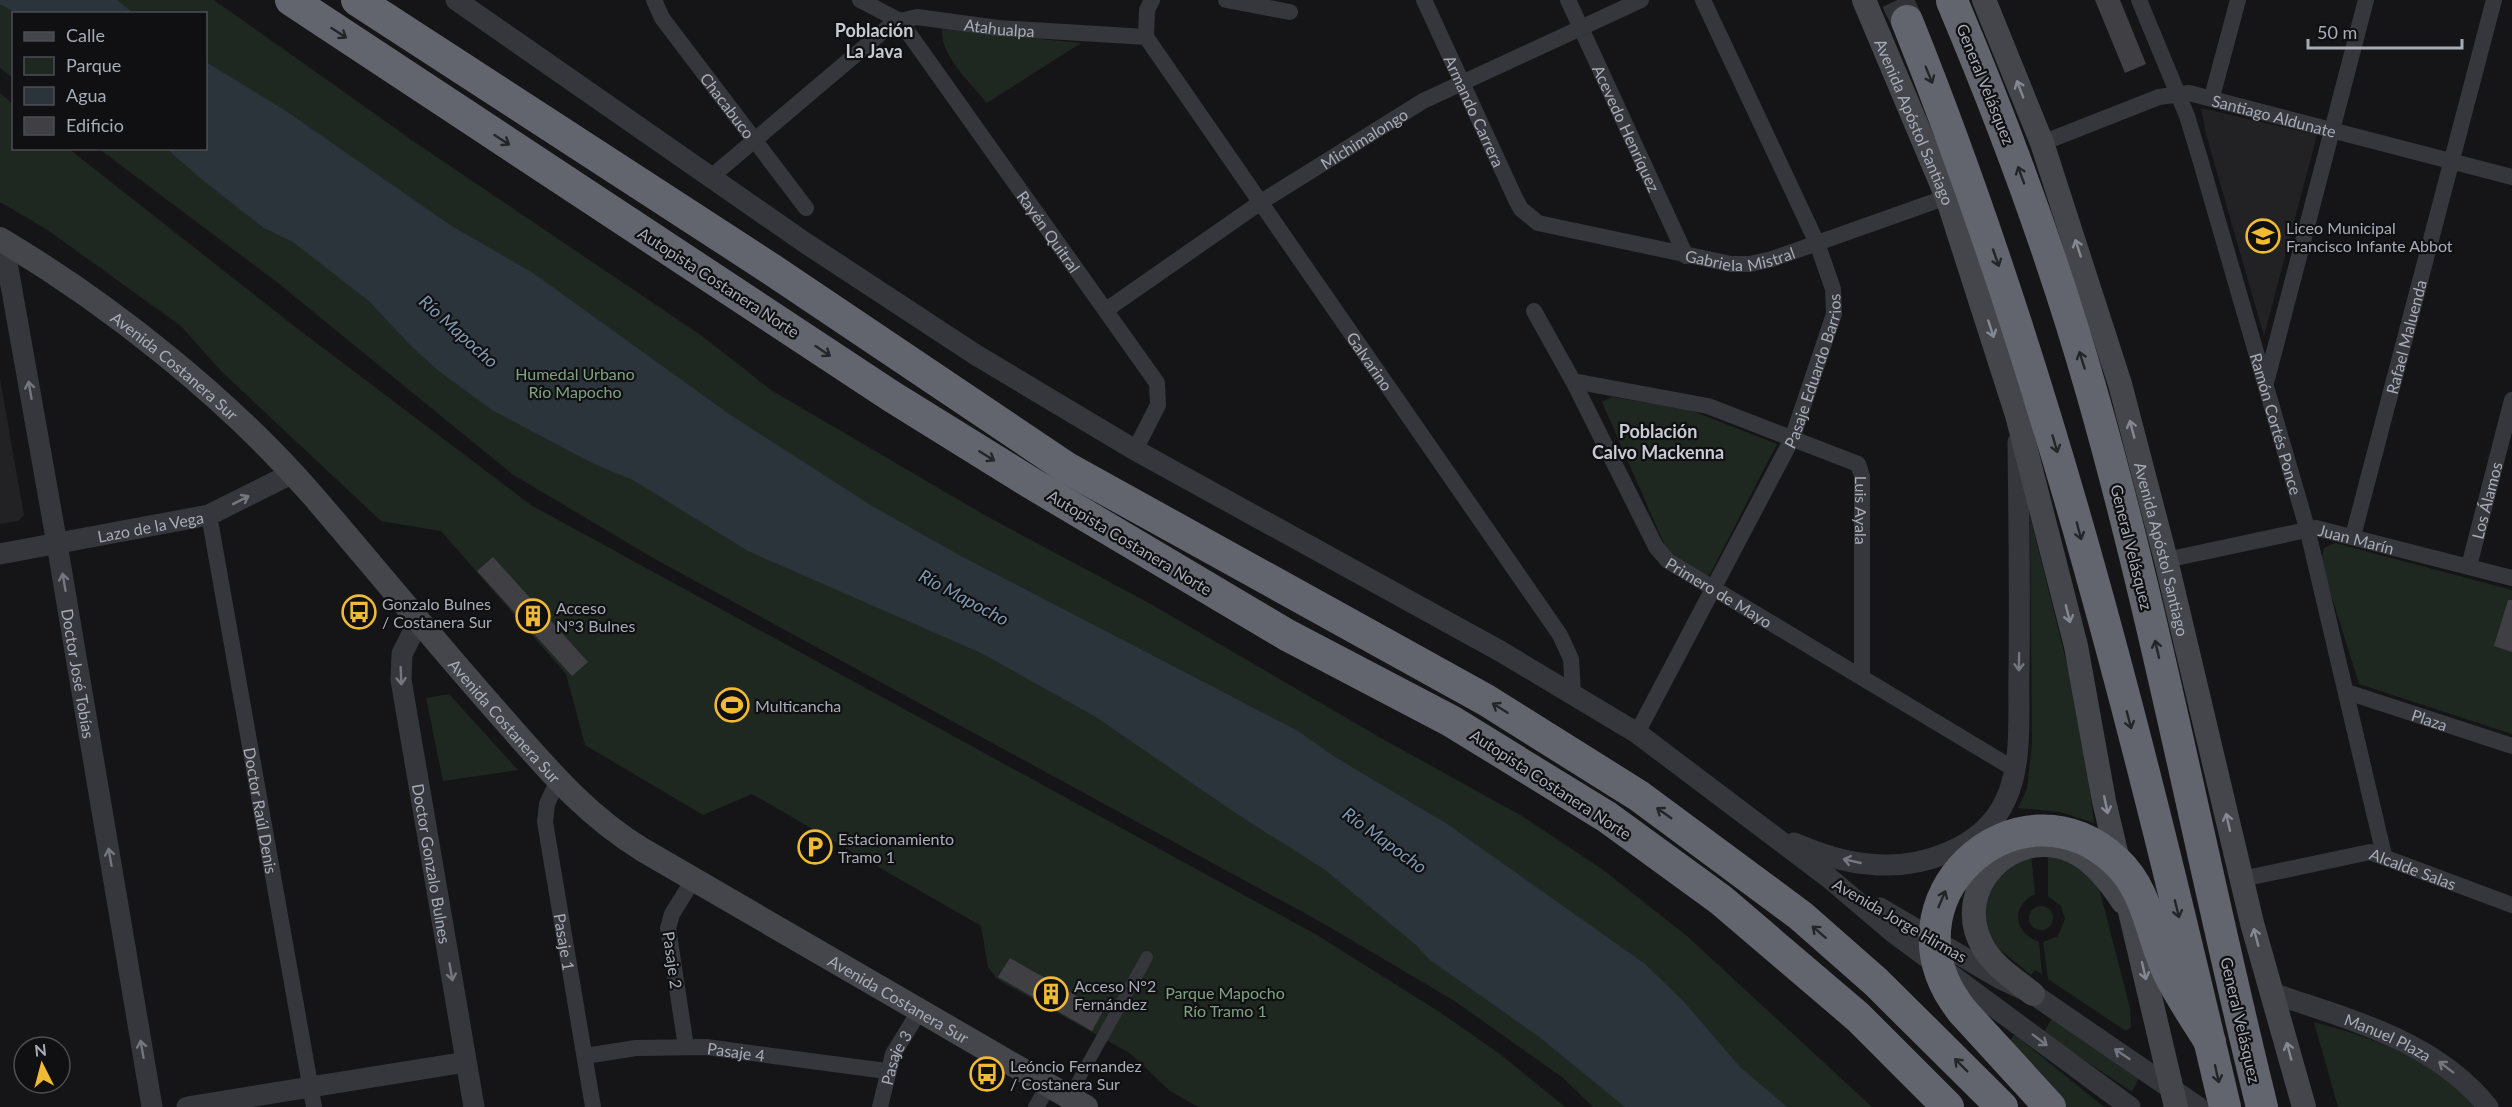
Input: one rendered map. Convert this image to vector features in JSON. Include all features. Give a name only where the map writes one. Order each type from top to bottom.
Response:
[{"type":"highway","name":"Autopista Costanera Norte","points":[[291,0],[891,396],[1031,483],[1287,635],[1460,726],[1607,817],[1730,907],[1858,1017],[1948,1107]]},
{"type":"highway","name":"Autopista Costanera Norte","points":[[357,0],[771,269],[1067,468],[1486,700],[1639,796],[1801,916],[1876,982],[2002,1107]]},
{"type":"highway","name":"General Velásquez","points":[[1953,1],[2039,223],[2092,392],[2133,547],[2262,1107]]},
{"type":"highway","points":[[1907,21],[1965,169],[2041,398],[2107,633],[2225,1107]]},
{"type":"highway","points":[[2050,1107],[1963,1012],[1943,982],[1936,956],[1934,929],[1943,895],[1964,865],[1991,844],[2024,833],[2059,832],[2092,843],[2106,852],[2135,883],[2143,897],[2166,969],[2210,1042]]},
{"type":"main road","name":"Avenida Apóstol Santiago","points":[[1864,0],[1947,197],[2017,415],[2076,646],[2104,801],[2174,1097]]},
{"type":"main road","name":"Avenida Apóstol Santiago","points":[[1984,0],[2042,143],[2074,235],[2120,384],[2166,560],[2242,879],[2304,1107]]},
{"type":"main road","name":"Avenida Costanera Sur","points":[[1,239],[90,297],[199,384],[293,473],[418,622],[558,780],[598,820],[693,880],[1068,1096]]},
{"type":"main road","points":[[2033,994],[1991,959],[1978,936],[1974,910],[1976,896],[1987,872],[1996,862],[2020,848],[2038,845],[2067,849],[2102,873],[2130,914]]},
{"type":"street","points":[[456,0],[908,311],[1136,450],[1573,693],[1637,733],[1828,878]]},
{"type":"street","name":"Chacabuco","points":[[654,0],[662,18],[806,208]]},
{"type":"street","points":[[860,0],[900,21]]},
{"type":"street","points":[[1146,37],[1147,10],[1152,0]]},
{"type":"street","points":[[1226,0],[1290,12]]},
{"type":"street","name":"Armando Carrera","points":[[1424,0],[1516,200],[1530,218]]},
{"type":"street","name":"Acevedo Henríquez","points":[[1568,0],[1686,256]]},
{"type":"street","name":"Michimalongo","points":[[1106,310],[1261,202],[1423,101],[1641,0]]},
{"type":"street","name":"Pasaje Eduardo Barrios","points":[[1637,733],[1792,439],[1834,314],[1833,289],[1817,243],[1703,0]]},
{"type":"street","name":"Ramón Cortés Ponce","points":[[2139,0],[2177,93],[2204,170],[2266,384],[2307,528],[2384,855]]},
{"type":"street","points":[[2212,97],[2238,0]]},
{"type":"street","points":[[2266,384],[2366,0]]},
{"type":"street","name":"Rafael Maluenda","points":[[2353,536],[2494,0]]},
{"type":"street","name":"Atahualpa","points":[[900,21],[917,17],[980,26],[1146,37]]},
{"type":"street","points":[[711,177],[887,28],[900,21]]},
{"type":"street","name":"Rayén Quitral","points":[[900,21],[1152,375],[1160,392],[1158,405],[1136,450]]},
{"type":"street","name":"Galvarino","points":[[1146,37],[1560,634],[1571,659],[1573,693]]},
{"type":"street","name":"Santiago Aldunate","points":[[2042,143],[2159,97],[2177,93],[2212,97],[2512,177]]},
{"type":"street","name":"Gabriela Mistral","points":[[1530,218],[1546,226],[1686,256],[1750,264],[1947,197]]},
{"type":"street","name":"Doctor José Tobías","points":[[1,239],[57,544],[152,1107]]},
{"type":"street","name":"Primero de Mayo","points":[[1534,311],[1573,381],[1656,547],[1674,566],[1862,676],[2014,769]]},
{"type":"street","name":"Luis Ayala","points":[[1573,381],[1701,404],[1858,464],[1862,471],[1862,676]]},
{"type":"street","name":"Los Álamos","points":[[2469,566],[2512,400]]},
{"type":"street","name":"Avenida Apóstol Santiago","points":[[1771,834],[1810,850],[1865,864],[1892,865],[1926,860],[1961,846],[1990,825],[2007,797],[2014,769],[2018,724],[2020,589],[2017,415]]},
{"type":"street","name":"Lazo de la Vega","points":[[0,554],[209,515],[293,473]]},
{"type":"street","name":"Doctor Raúl Denis","points":[[209,515],[312,1097]]},
{"type":"street","name":"Juan Marín","points":[[2166,560],[2307,528],[2324,529],[2353,536],[2512,578]]},
{"type":"street","name":"Doctor Gonzalo Bulnes","points":[[418,622],[402,654],[400,680],[474,1107]]},
{"type":"street","name":"Plaza","points":[[2347,692],[2512,746]]},
{"type":"street","name":"Pasaje 1","points":[[558,780],[547,804],[545,822],[593,1107]]},
{"type":"street","name":"Alcalde Salas","points":[[2242,879],[2360,853],[2384,855],[2512,905]]},
{"type":"street","name":"Avenida Jorge Hirmas","points":[[1828,878],[2000,978],[2033,994],[2174,1097],[2198,1107]]},
{"type":"street","name":"Avenida Jorge Hirmas","points":[[1828,878],[1894,933],[2130,1107]]},
{"type":"street","name":"Pasaje 2","points":[[686,1047],[668,928],[672,914],[693,880]]},
{"type":"street","points":[[1036,1107],[1068,1096],[1147,957]]},
{"type":"street","name":"Manuel Plaza","points":[[2272,993],[2333,1013],[2415,1047],[2461,1078],[2488,1107]]},
{"type":"street","name":"Pasaje 3","points":[[880,1107],[886,1071],[893,1054],[920,1010]]},
{"type":"street","name":"Pasaje 4","points":[[585,1056],[636,1048],[727,1049],[886,1071]]},
{"type":"street","points":[[188,1107],[312,1097],[466,1062]]},
{"type":"shaded area","name":"Liceo Municipal Francisco Infante Abbot","points":[[2201,108],[2317,135],[2264,336],[2206,134]]},
{"type":"shaded area","points":[[0,379],[24,515],[18,521],[0,524]]},
{"type":"green space","name":"Humedal Urbano Río Mapocho","points":[[0,0],[214,0],[416,143],[702,336],[771,390],[988,517],[1149,603],[1381,738],[1522,816],[1602,869],[1687,936],[1872,1107],[1593,1107],[1562,1077],[1453,1000],[1319,921],[653,558],[512,474],[278,283],[100,150],[207,150],[207,12],[12,12],[12,77],[0,68]]},
{"type":"green space","points":[[942,29],[1081,43],[987,103],[951,59],[943,39]]},
{"type":"green space","name":"Parque Mapocho Río Tramo 1","points":[[0,93],[12,103],[12,150],[70,150],[298,329],[531,505],[1317,935],[1441,1013],[1500,1054],[1565,1107],[1198,1107],[1170,1091],[1131,1054],[997,979],[988,967],[981,926],[752,794],[703,815],[585,745],[566,674],[441,531],[381,521],[221,371],[181,326],[46,229],[0,202]]},
{"type":"green space","points":[[1612,397],[1690,410],[1777,444],[1709,576],[1686,567],[1669,555],[1602,402]]},
{"type":"green space","points":[[2030,516],[2080,716],[2094,823],[2060,812],[2018,808],[2027,789],[2032,742]]},
{"type":"green space","points":[[2335,543],[2512,590],[2512,734],[2359,684],[2321,562],[2324,548]]},
{"type":"green space","points":[[449,694],[518,770],[443,781],[426,698]]},
{"type":"green space","points":[[2048,852],[2058,852],[2097,880],[2130,1008],[2131,1027],[2126,1031],[2048,979],[2043,942],[2058,936],[2065,919],[2061,906],[2048,896]]},
{"type":"green space","points":[[2031,853],[2035,894],[2022,905],[2018,919],[2024,932],[2039,942],[2042,974],[2035,970],[2031,975],[1994,945],[1988,934],[1984,911],[1994,877]]},
{"type":"green space","points":[[2041,906],[2050,909],[2053,918],[2050,927],[2041,930],[2032,927],[2029,918],[2032,909]]},
{"type":"green space","points":[[2051,1019],[2139,1078],[2132,1092],[2044,1033]]},
{"type":"green space","points":[[2314,1022],[2358,1035],[2401,1052],[2440,1075],[2474,1107],[2338,1107]]},
{"type":"green space","points":[[2015,1035],[2104,1107],[2060,1107],[2009,1041]]},
{"type":"water","points":[[0,0],[117,0],[132,12],[14,12],[0,4]]},
{"type":"water","name":"Río Mapocho","points":[[207,63],[286,111],[450,225],[533,273],[729,414],[872,506],[959,555],[1298,731],[1335,757],[1447,824],[1645,964],[1685,1003],[1740,1067],[1787,1107],[1625,1107],[1538,1036],[1430,960],[1415,944],[1324,869],[1237,814],[1096,717],[981,653],[748,551],[633,480],[594,464],[492,410],[439,371],[411,346],[369,301],[293,242],[264,228],[168,150],[207,150]]},
{"type":"building","points":[[2095,0],[2120,0],[2146,64],[2125,73]]},
{"type":"building","name":"Acceso N°3 Bulnes","points":[[493,557],[588,662],[572,676],[477,571]]},
{"type":"building","points":[[2508,600],[2512,600],[2512,652],[2494,646]]},
{"type":"building","name":"Acceso N°2 Fernández","points":[[1010,958],[1103,1011],[1092,1031],[998,977]]},
{"type":"tunnel","points":[[1897,0],[1907,21]]},
{"type":"place","name":"Liceo Municipal Francisco Infante Abbot","points":[[2263,236]]},
{"type":"place","name":"Gonzalo Bulnes / Costanera Sur","points":[[359,612]]},
{"type":"place","name":"Acceso N°3 Bulnes","points":[[533,616]]},
{"type":"place","name":"Multicancha","points":[[732,705]]},
{"type":"place","name":"Estacionamiento Tramo 1","points":[[815,847]]},
{"type":"place","name":"Acceso N°2 Fernández","points":[[1051,994]]},
{"type":"place","name":"Leóncio Fernandez / Costanera Sur","points":[[987,1074]]},
{"type":"district","name":"Población La Java","points":[[874,40]]},
{"type":"district","name":"Población Calvo Mackenna","points":[[1658,441]]}]
